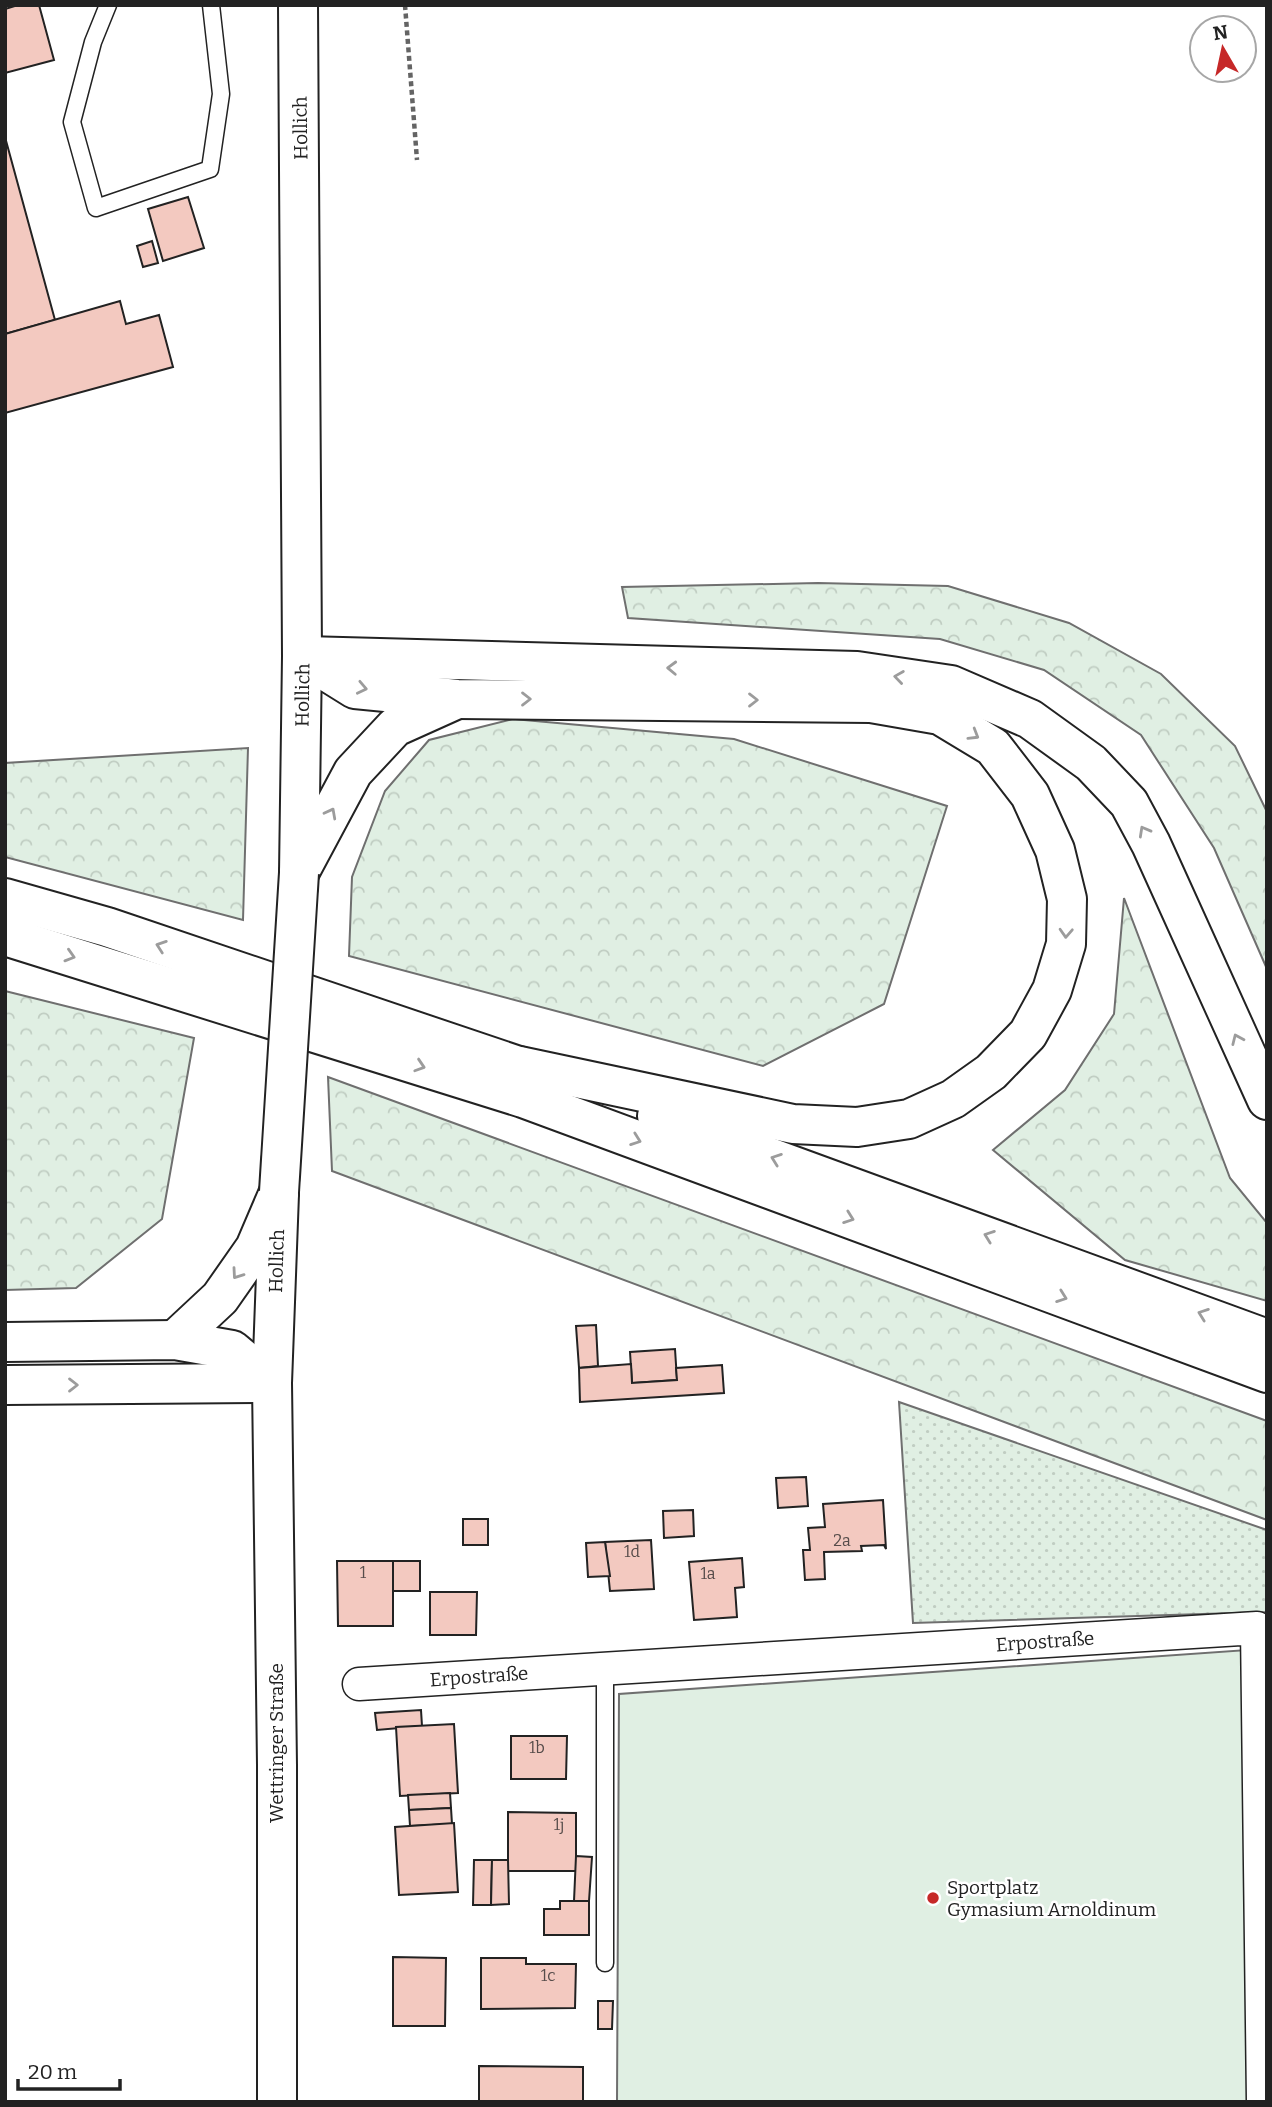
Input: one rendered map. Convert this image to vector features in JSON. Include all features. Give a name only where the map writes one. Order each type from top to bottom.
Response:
[{"type":"main road","name":"Hollich","points":[[272,1383],[279,1192],[299,873],[302,656],[298,5]]},
{"type":"main road","points":[[302,656],[355,689],[457,699],[871,702],[940,715],[993,747],[1030,795],[1055,850],[1067,899],[1066,944],[1052,990],[1028,1034],[991,1072],[953,1099],[909,1119],[858,1127],[793,1124],[520,1066]]},
{"type":"main road","points":[[302,656],[857,671],[951,685],[1030,719],[1091,763],[1129,803],[1151,844],[1267,1100]]},
{"type":"main road","points":[[299,873],[353,772],[395,727],[457,699]]},
{"type":"main road","points":[[5,898],[107,927],[520,1066],[1267,1339]]},
{"type":"main road","points":[[5,936],[523,1098],[1267,1373]]},
{"type":"main road","points":[[175,1340],[227,1288],[255,1248],[279,1192]]},
{"type":"main road","points":[[5,1342],[175,1340],[232,1350],[272,1383]]},
{"type":"main road","points":[[5,1385],[272,1383]]},
{"type":"main road","name":"Wettringer Straße","points":[[272,1383],[277,1765],[277,2102]]},
{"type":"street","name":"Erpostraße","points":[[359,1684],[1262,1628],[1263,2102]]},
{"type":"lane","points":[[108,5],[93,43],[72,122],[96,208],[210,169],[221,94],[211,5]]},
{"type":"lane","points":[[605,1669],[605,1963]]},
{"type":"path","points":[[405,5],[417,160]]},
{"type":"green space","points":[[818,583],[948,586],[1069,623],[1161,674],[1235,746],[1267,812],[1267,969],[1214,848],[1141,735],[1044,670],[940,639],[628,618],[622,587]]},
{"type":"green space","points":[[513,719],[734,739],[947,806],[884,1004],[763,1066],[349,956],[352,877],[385,791],[429,740]]},
{"type":"green space","points":[[248,748],[243,920],[5,857],[5,763]]},
{"type":"green space","points":[[1124,898],[1230,1178],[1267,1223],[1267,1301],[1125,1260],[993,1150],[1065,1090],[1114,1014]]},
{"type":"green space","points":[[5,991],[194,1038],[162,1219],[76,1288],[5,1290]]},
{"type":"green space","points":[[328,1077],[1267,1421],[1267,1520],[332,1171]]},
{"type":"green space","points":[[899,1402],[1267,1530],[1267,1612],[913,1623]]},
{"type":"green space","name":"Sportplatz Gymasium Arnoldinum","points":[[1247,1650],[1249,2102],[617,2102],[619,1694]]},
{"type":"building","points":[[18,5],[39,5],[54,60],[5,73],[5,9]]},
{"type":"building","points":[[5,137],[55,320],[5,334]]},
{"type":"building","points":[[188,197],[204,248],[163,261],[148,209]]},
{"type":"building","points":[[152,241],[158,263],[143,267],[137,246]]},
{"type":"building","points":[[120,301],[126,324],[159,315],[173,367],[5,413],[5,334]]},
{"type":"building","points":[[596,1325],[598,1366],[579,1368],[576,1326]]},
{"type":"building","points":[[675,1349],[677,1380],[632,1383],[630,1352]]},
{"type":"building","points":[[631,1364],[632,1383],[677,1380],[676,1368],[722,1365],[724,1393],[580,1402],[579,1368]]},
{"type":"building","points":[[806,1477],[808,1506],[778,1508],[776,1478]]},
{"type":"building","points":[[883,1500],[886,1549],[884,1545],[861,1546],[862,1551],[824,1552],[825,1579],[805,1580],[803,1550],[810,1550],[808,1528],[825,1527],[823,1504]]},
{"type":"building","points":[[693,1510],[694,1536],[664,1538],[663,1511]]},
{"type":"building","points":[[463,1519],[488,1519],[488,1545],[463,1545]]},
{"type":"building","points":[[651,1540],[654,1589],[610,1591],[605,1542]]},
{"type":"building","points":[[605,1542],[610,1576],[588,1577],[586,1543]]},
{"type":"building","points":[[742,1558],[744,1587],[735,1588],[737,1617],[694,1620],[689,1562]]},
{"type":"building","points":[[337,1561],[393,1561],[393,1626],[338,1626]]},
{"type":"building","points":[[393,1561],[420,1561],[420,1591],[393,1591]]},
{"type":"building","points":[[430,1592],[477,1592],[476,1635],[430,1635]]},
{"type":"building","points":[[421,1710],[422,1726],[377,1730],[375,1713]]},
{"type":"building","points":[[454,1724],[458,1793],[400,1796],[396,1727]]},
{"type":"building","points":[[511,1736],[567,1736],[566,1779],[511,1779]]},
{"type":"building","points":[[450,1793],[451,1808],[409,1810],[408,1795]]},
{"type":"building","points":[[451,1808],[452,1824],[410,1826],[409,1810]]},
{"type":"building","points":[[508,1812],[576,1813],[576,1871],[508,1871]]},
{"type":"building","points":[[454,1823],[458,1892],[399,1895],[395,1827]]},
{"type":"building","points":[[576,1856],[592,1857],[589,1901],[574,1901]]},
{"type":"building","points":[[474,1860],[492,1860],[491,1905],[473,1905]]},
{"type":"building","points":[[492,1860],[508,1860],[509,1904],[491,1905]]},
{"type":"building","points":[[560,1901],[589,1901],[589,1935],[544,1935],[544,1909],[560,1909]]},
{"type":"building","points":[[393,1957],[446,1958],[445,2026],[393,2026]]},
{"type":"building","points":[[481,1958],[526,1958],[526,1964],[576,1964],[575,2008],[481,2009]]},
{"type":"building","points":[[598,2001],[613,2001],[612,2029],[598,2029]]},
{"type":"building","points":[[479,2066],[583,2067],[583,2102],[479,2102]]},
{"type":"place","name":"Sportplatz Gymasium Arnoldinum","points":[[933,1898]]}]
